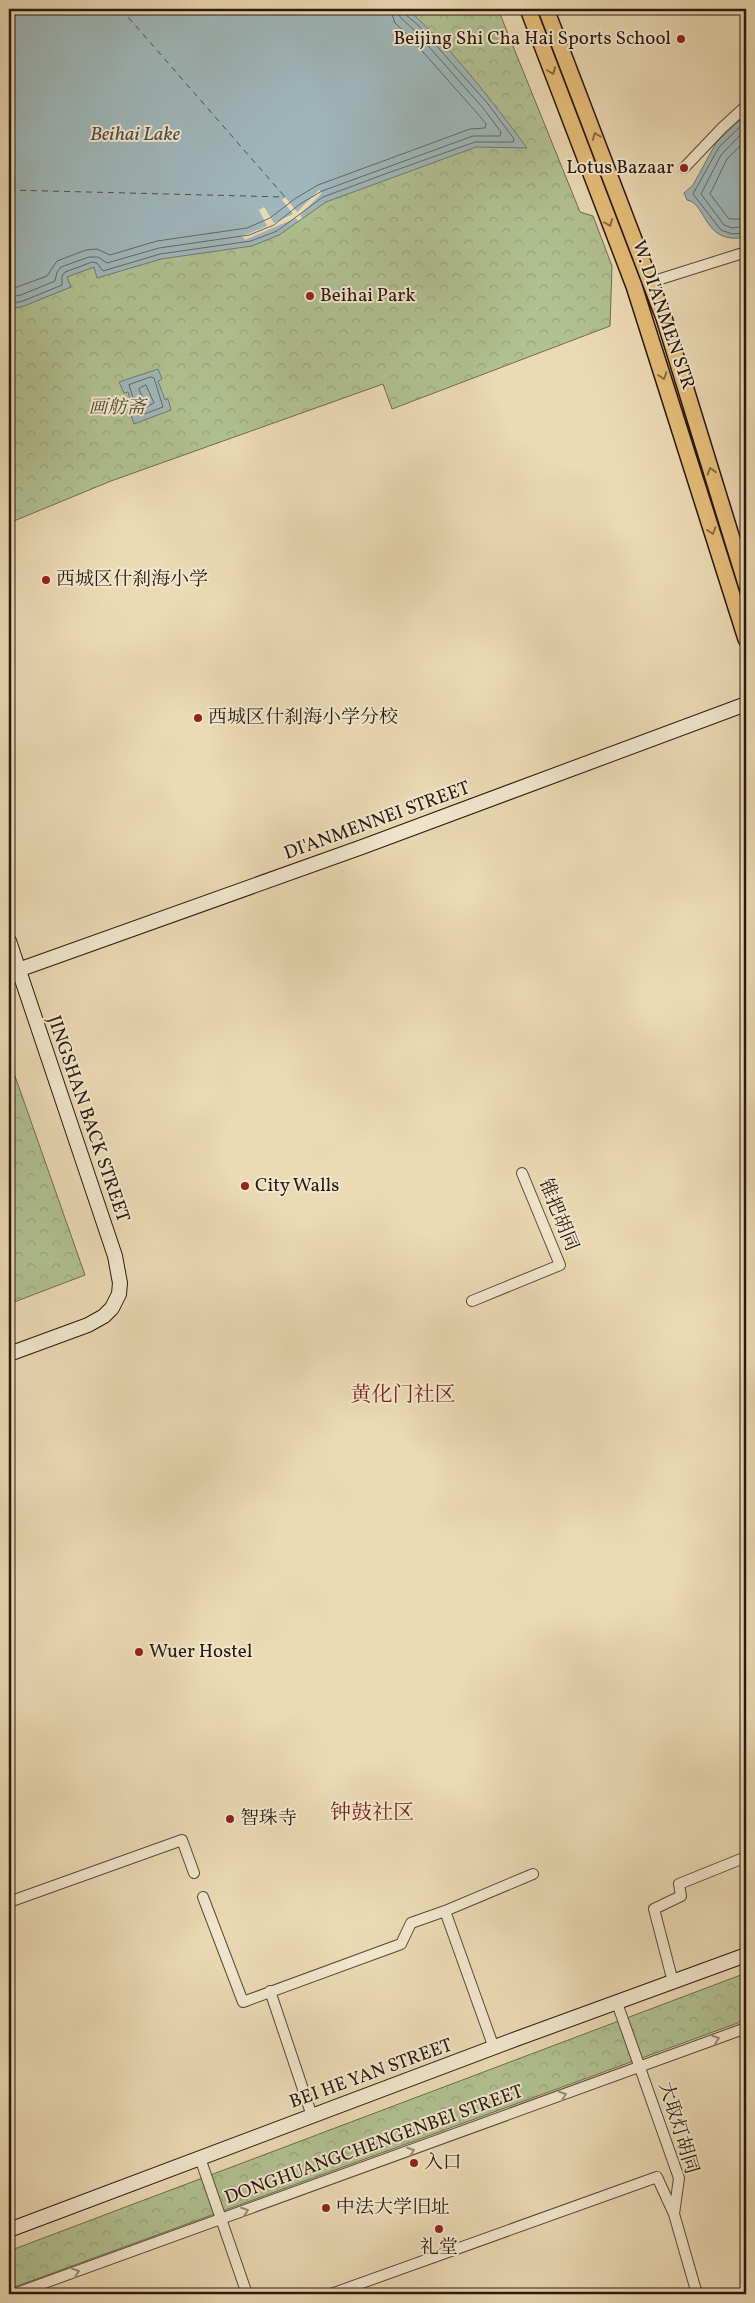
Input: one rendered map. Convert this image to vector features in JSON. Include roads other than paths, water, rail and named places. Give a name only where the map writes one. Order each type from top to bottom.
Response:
[{"type":"main road","name":"W. DI'ANMEN STR","points":[[528,9],[634,286],[746,639]]},
{"type":"main road","points":[[546,9],[664,318],[746,584]]},
{"type":"main road","name":"DI'ANMENNEI STREET","points":[[18,970],[362,847],[746,704]]},
{"type":"main road","name":"JINGSHAN BACK STREET","points":[[9,941],[115,1256],[120,1283],[119,1294],[112,1308],[94,1322],[9,1354]]},
{"type":"main road","name":"BEI HE YAN STREET","points":[[9,2230],[746,1955]]},
{"type":"street","points":[[684,168],[746,106]]},
{"type":"street","points":[[651,282],[746,252]]},
{"type":"street","name":"锥把胡同","points":[[472,1301],[560,1265],[522,1173]]},
{"type":"street","points":[[9,1902],[182,1840],[194,1873]]},
{"type":"street","points":[[673,1982],[654,1909],[681,1896],[679,1884],[746,1857]]},
{"type":"street","points":[[203,1897],[243,2002],[401,1944],[410,1923],[445,1911],[533,1874]]},
{"type":"street","points":[[445,1911],[494,2048]]},
{"type":"street","points":[[270,1991],[312,2116]]},
{"type":"street","name":"大取灯胡同","points":[[617,2003],[641,2066],[679,2178],[674,2214],[697,2294]]},
{"type":"street","name":"DONGHUANGCHENGENBEI STREET","points":[[14,2294],[746,2028]]},
{"type":"street","points":[[200,2158],[247,2294]]},
{"type":"street","points":[[331,2294],[657,2177],[674,2214]]},
{"type":"water","name":"Beihai Lake","points":[[9,9],[407,9],[455,57],[527,148],[476,147],[326,202],[279,235],[252,246],[161,259],[97,278],[94,267],[67,277],[71,287],[24,306],[9,309]]},
{"type":"water","points":[[746,114],[746,237],[732,238],[721,235],[714,230],[699,208],[687,200],[684,193],[693,185],[716,143]]},
{"type":"water","points":[[158,369],[162,379],[158,381],[165,400],[168,399],[171,410],[134,424],[130,412],[133,411],[128,392],[124,393],[119,382]]},
{"type":"place","name":"Beijing Shi Cha Hai Sports School","points":[[681,39]]},
{"type":"place","name":"Lotus Bazaar","points":[[684,168]]},
{"type":"place","name":"Beihai Park","points":[[310,296]]},
{"type":"place","name":"西城区什刹海小学","points":[[46,580]]},
{"type":"place","name":"西城区什刹海小学分校","points":[[198,718]]},
{"type":"place","name":"City Walls","points":[[245,1186]]},
{"type":"place","name":"Wuer Hostel","points":[[139,1652]]},
{"type":"place","name":"智珠寺","points":[[230,1819]]},
{"type":"place","name":"入口","points":[[414,2163]]},
{"type":"place","name":"中法大学旧址","points":[[326,2208]]},
{"type":"place","name":"礼堂","points":[[439,2229]]},
{"type":"district","name":"黄化门社区","points":[[403,1395]]},
{"type":"district","name":"钟鼓社区","points":[[372,1813]]},
{"type":"park label","name":"画舫斋","points":[[117,408]]}]
